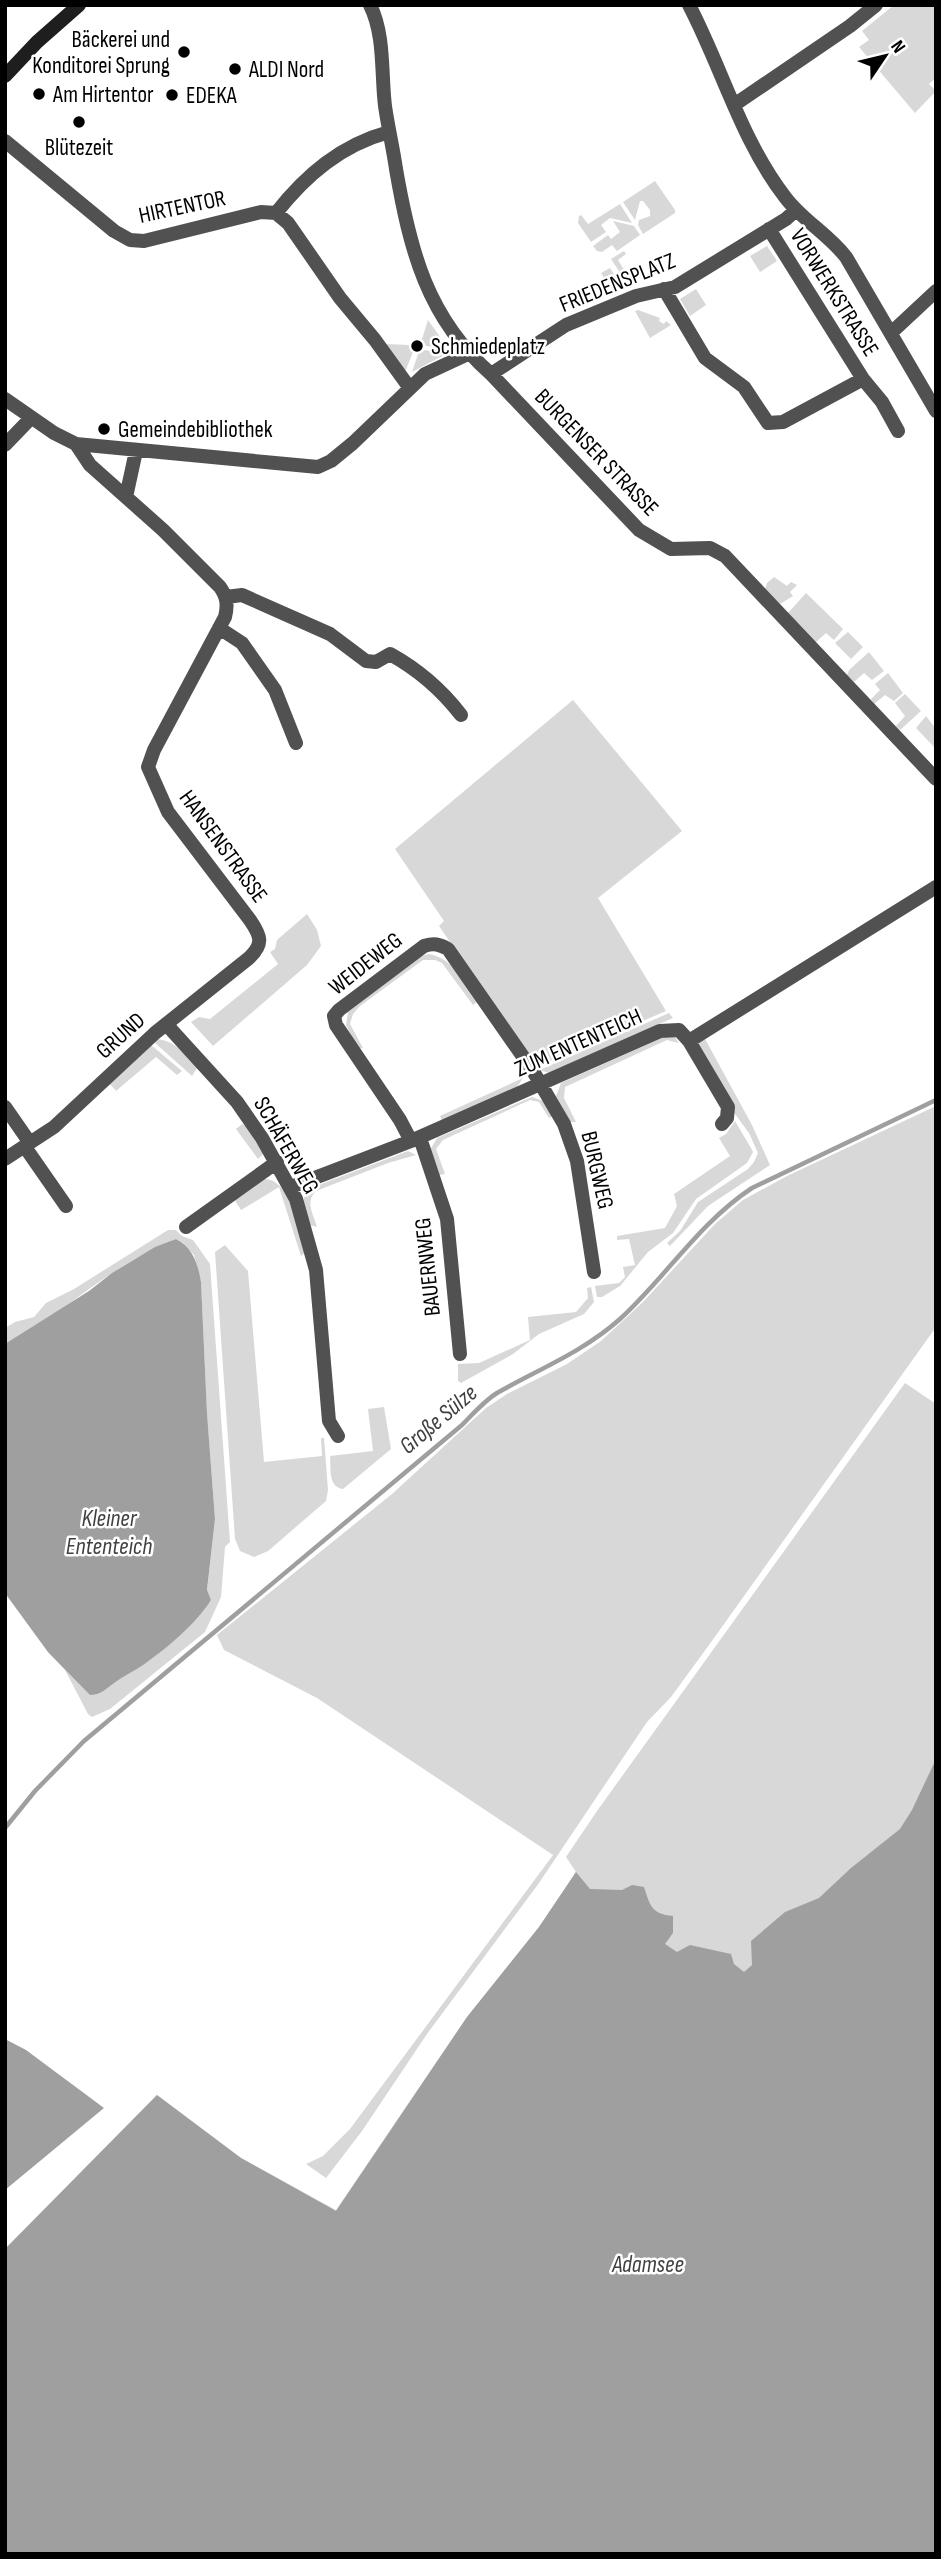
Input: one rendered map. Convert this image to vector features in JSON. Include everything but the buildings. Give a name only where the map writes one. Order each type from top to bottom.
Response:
[{"type":"street","points":[[5,76],[37,42],[79,5]]},
{"type":"street","name":"BURGENSER STRASSE","points":[[370,5],[380,37],[389,132],[403,211],[419,268],[432,299],[468,354],[491,374],[614,505],[650,538],[671,548],[710,548],[725,555],[936,779]]},
{"type":"street","points":[[689,5],[764,167],[796,210],[832,239],[846,257],[936,411]]},
{"type":"street","points":[[734,106],[876,5]]},
{"type":"street","points":[[389,132],[358,143],[315,170],[276,214],[288,223],[340,298],[409,387]]},
{"type":"street","name":"HIRTENTOR","points":[[5,141],[114,231],[130,240],[144,241],[261,212],[276,214]]},
{"type":"street","name":"FRIEDENSPLATZ","points":[[491,374],[566,325],[636,296],[675,287],[786,219],[796,210]]},
{"type":"street","name":"VORWERKSTRASSE","points":[[769,229],[863,380],[882,402],[898,430]]},
{"type":"street","name":"VORWERKSTRASSE","points":[[664,289],[705,358],[744,387],[768,423],[783,422],[863,380]]},
{"type":"street","points":[[892,332],[936,291]]},
{"type":"street","points":[[5,399],[31,418],[76,444],[318,467],[331,461],[353,443],[425,374],[468,354]]},
{"type":"street","points":[[5,444],[31,418]]},
{"type":"street","points":[[76,444],[90,465],[184,550],[220,587],[226,597],[242,596],[330,634],[366,661],[376,662],[390,654],[410,665],[443,692],[461,715]]},
{"type":"street","points":[[126,497],[136,451]]},
{"type":"street","name":"HANSENSTRASSE","points":[[226,597],[228,607],[219,628],[154,750],[148,767],[168,812],[250,920],[260,940]]},
{"type":"street","points":[[219,628],[242,643],[275,690],[296,743]]},
{"type":"street","points":[[722,1124],[727,1118],[728,1107],[689,1041],[936,887]]},
{"type":"street","name":"GRUND","points":[[5,1159],[66,1117],[166,1024],[249,958],[257,950],[260,940]]},
{"type":"street","name":"WEIDEWEG","points":[[416,1140],[336,1025],[334,1016],[424,946],[440,944],[448,949],[540,1084]]},
{"type":"street","name":"SCHÄFERWEG","points":[[166,1024],[236,1102],[291,1187],[316,1270],[329,1421],[338,1436]]},
{"type":"street","name":"ZUM ENTENTEICH","points":[[291,1187],[416,1140],[660,1031],[679,1030],[689,1041]]},
{"type":"street","name":"BURGWEG","points":[[540,1084],[564,1124],[578,1161],[594,1272]]},
{"type":"street","points":[[5,1107],[66,1206]]},
{"type":"street","name":"BAUERNWEG","points":[[416,1140],[447,1219],[460,1354]]},
{"type":"street","points":[[186,1227],[277,1163]]},
{"type":"shaded area","points":[[894,5],[936,5],[936,78],[929,84],[936,91],[915,113],[859,47],[869,40],[862,31]]},
{"type":"shaded area","points":[[655,181],[675,213],[643,234],[638,225],[639,220],[650,216],[650,210],[640,201],[635,220],[623,202]]},
{"type":"shaded area","points":[[620,204],[632,223],[610,218],[601,225],[606,232],[591,242],[578,223],[579,216],[588,224]]},
{"type":"shaded area","points":[[613,221],[634,226],[640,235],[617,251],[612,245],[602,252],[597,251],[593,246],[608,235],[611,239],[620,232]]},
{"type":"shaded area","points":[[767,246],[777,261],[760,272],[750,256]]},
{"type":"shaded area","points":[[624,251],[626,254],[618,260],[632,283],[613,292],[601,273],[610,268],[616,277],[621,274],[611,259]]},
{"type":"shaded area","points":[[696,289],[706,305],[690,316],[680,299]]},
{"type":"shaded area","points":[[635,311],[671,325],[650,338]]},
{"type":"shaded area","points":[[428,320],[448,348],[426,346],[422,339]]},
{"type":"shaded area","points":[[386,344],[409,345],[413,352],[405,372]]},
{"type":"shaded area","points":[[425,350],[446,354],[412,372],[418,354]]},
{"type":"shaded area","points":[[774,577],[787,586],[791,582],[797,585],[790,592],[793,596],[780,604],[765,589]]},
{"type":"shaded area","points":[[806,593],[843,629],[834,640],[826,633],[815,643],[788,613]]},
{"type":"shaded area","points":[[848,632],[863,647],[851,659],[835,643]]},
{"type":"shaded area","points":[[869,652],[884,671],[872,680],[864,673],[854,682],[847,675],[849,670]]},
{"type":"shaded area","points":[[888,673],[903,693],[894,701],[885,695],[874,704],[871,699],[880,690],[875,684]]},
{"type":"shaded area","points":[[905,694],[921,711],[900,730],[896,726],[905,716],[895,703]]},
{"type":"shaded area","points":[[573,700],[682,831],[598,898],[666,1011],[536,1067],[439,926],[444,921],[395,849]]},
{"type":"shaded area","points":[[926,716],[936,729],[936,749],[916,728]]},
{"type":"shaded area","points":[[307,914],[317,930],[321,946],[307,965],[213,1046],[191,1022],[199,1017],[210,1019],[278,964],[270,952],[275,949],[277,940]]},
{"type":"shaded area","points":[[428,954],[451,965],[477,1002],[473,1005],[442,963],[423,960],[353,1014],[350,1024],[363,1048],[358,1049],[346,1025],[348,1012],[420,957]]},
{"type":"shaded area","points":[[669,1013],[673,1018],[549,1073],[540,1070]]},
{"type":"shaded area","points":[[666,1036],[675,1037],[679,1043],[667,1040],[565,1087],[564,1098],[576,1122],[569,1122],[556,1096],[561,1083]]},
{"type":"shaded area","points":[[704,1037],[752,1125],[770,1165],[708,1206],[670,1246],[667,1243],[680,1231],[698,1202],[748,1169],[758,1153],[749,1133],[735,1114],[696,1045]]},
{"type":"shaded area","points":[[158,1039],[180,1049],[189,1058],[197,1068],[192,1076],[154,1042]]},
{"type":"shaded area","points":[[151,1045],[182,1071],[177,1075],[156,1057],[116,1091],[110,1084]]},
{"type":"shaded area","points":[[523,1078],[517,1087],[442,1121],[440,1116]]},
{"type":"shaded area","points":[[532,1097],[543,1101],[553,1116],[549,1118],[539,1102],[530,1100],[443,1140],[436,1149],[445,1174],[439,1175],[430,1150],[437,1138]]},
{"type":"shaded area","points":[[936,1106],[936,1327],[671,1697],[647,1722],[539,1883],[427,2034],[362,2131],[326,2178],[306,2164],[323,2156],[350,2129],[553,1855],[317,1698],[224,1650],[217,1635],[392,1494],[486,1408],[507,1394],[567,1364],[601,1341],[643,1302],[715,1224],[743,1200],[787,1176]]},
{"type":"shaded area","points":[[735,1121],[753,1152],[747,1163],[696,1199],[673,1233],[648,1252],[620,1286],[602,1297],[597,1297],[595,1286],[619,1283],[625,1277],[623,1267],[635,1265],[629,1239],[617,1240],[617,1236],[665,1228],[677,1206],[674,1194],[730,1156],[719,1138],[726,1134]]},
{"type":"shaded area","points":[[242,1124],[264,1153],[258,1159],[236,1129]]},
{"type":"shaded area","points":[[408,1151],[416,1155],[316,1191],[310,1203],[317,1227],[310,1225],[304,1201],[311,1188]]},
{"type":"shaded area","points":[[265,1179],[282,1188],[288,1197],[306,1252],[301,1256],[279,1187],[241,1210],[234,1199]]},
{"type":"shaded area","points":[[168,1230],[176,1230],[182,1236],[193,1240],[210,1264],[230,1542],[225,1547],[221,1597],[205,1632],[110,1709],[92,1717],[65,1670],[48,1652],[5,1593],[181,1634],[211,1600],[207,1591],[215,1519],[201,1282],[194,1255],[176,1239],[153,1249],[87,1291],[5,1355],[5,1328],[34,1317],[46,1303],[74,1289]]},
{"type":"shaded area","points":[[225,1245],[248,1271],[264,1462],[322,1456],[321,1438],[324,1438],[328,1490],[326,1501],[268,1551],[254,1557],[240,1551],[235,1539],[215,1252]]},
{"type":"shaded area","points":[[591,1287],[594,1302],[584,1314],[539,1334],[513,1354],[461,1383],[458,1381],[458,1364],[479,1363],[530,1340],[528,1317],[576,1312],[588,1298],[587,1288]]},
{"type":"shaded area","points":[[905,1383],[936,1404],[936,1809],[931,1835],[5,2554],[5,2249],[157,2095],[241,2158],[336,2210],[467,2017],[539,1927],[576,1872],[566,1857],[597,1811]]},
{"type":"shaded area","points":[[384,1407],[391,1449],[343,1489],[338,1488],[331,1477],[330,1456],[373,1451],[368,1409]]},
{"type":"water","name":"Kleiner Ententeich","points":[[176,1239],[191,1252],[201,1282],[215,1519],[207,1590],[211,1600],[189,1627],[162,1651],[103,1691],[90,1695],[48,1652],[5,1593],[5,1344],[89,1291],[112,1273],[155,1247]]},
{"type":"water","name":"Adamsee","points":[[936,1759],[936,2554],[5,2554],[5,2249],[157,2095],[241,2158],[336,2211],[467,2017],[539,1927],[576,1872],[590,1889],[622,1890],[632,1885],[644,1887],[652,1908],[673,1916],[673,1933],[665,1944],[677,1952],[690,1945],[731,1954],[734,1964],[744,1972],[752,1965],[751,1941],[785,1912],[819,1898],[900,1829]]},
{"type":"water","points":[[5,2039],[26,2050],[104,2108],[5,2190]]},
{"type":"waterway","name":"Große Sülze","points":[[5,1828],[35,1791],[84,1741],[462,1425],[488,1400],[576,1351],[620,1319],[715,1217],[733,1202],[752,1188],[936,1100]]},
{"type":"place","name":"Bäckerei und Konditorei Sprung","points":[[184,52]]},
{"type":"place","name":"ALDI Nord","points":[[235,69]]},
{"type":"place","name":"Am Hirtentor","points":[[39,94]]},
{"type":"place","name":"EDEKA","points":[[172,95]]},
{"type":"place","name":"Blütezeit","points":[[79,122]]},
{"type":"place","name":"Schmiedeplatz","points":[[417,346]]},
{"type":"place","name":"Gemeindebibliothek","points":[[104,429]]}]
